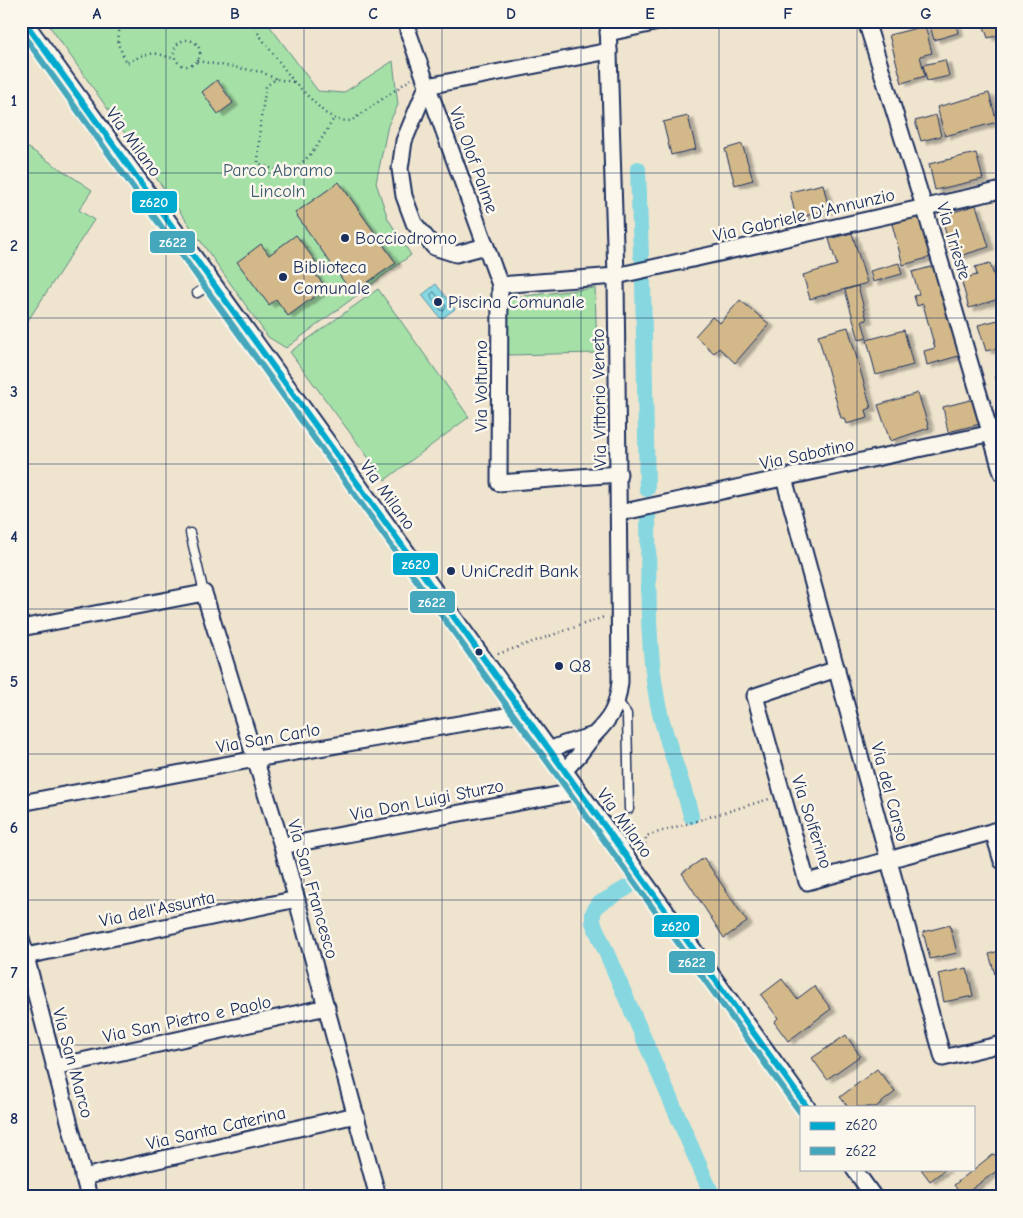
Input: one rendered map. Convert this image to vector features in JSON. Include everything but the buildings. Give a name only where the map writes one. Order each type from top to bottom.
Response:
[{"type":"street","name":"Via Milano","points":[[24,21],[807,1106]]},
{"type":"street","name":"Via Olof Palme","points":[[409,21],[408,31],[427,86],[500,284]]},
{"type":"street","points":[[608,27],[663,21]]},
{"type":"street","name":"Via Trieste","points":[[866,21],[996,432],[1002,473]]},
{"type":"street","name":"Via Vittorio Veneto","points":[[564,770],[606,723],[614,711],[618,701],[620,682],[616,276],[608,27]]},
{"type":"street","points":[[427,86],[609,51]]},
{"type":"street","name":"Via Olof Palme","points":[[427,86],[404,141],[400,169],[404,196],[414,223],[434,247],[456,254],[486,246]]},
{"type":"street","name":"Via Gabriele D'Annunzio","points":[[616,276],[1002,190]]},
{"type":"street","points":[[500,284],[616,276]]},
{"type":"street","name":"Via Volturno","points":[[500,284],[499,484],[619,474]]},
{"type":"street","name":"Via Sabotino","points":[[619,513],[996,432]]},
{"type":"street","name":"Via del Carso","points":[[784,478],[944,1058],[1002,1044]]},
{"type":"street","points":[[21,628],[204,593]]},
{"type":"street","name":"Via San Francesco","points":[[204,593],[282,846],[378,1197]]},
{"type":"street","name":"Via Solferino","points":[[837,669],[754,696],[807,882],[997,830]]},
{"type":"street","name":"Via San Carlo","points":[[21,803],[256,759],[523,713]]},
{"type":"street","points":[[549,750],[594,735]]},
{"type":"street","name":"Via Don Luigi Sturzo","points":[[282,846],[579,791]]},
{"type":"street","points":[[997,830],[1002,861]]},
{"type":"street","name":"Via dell'Assunta","points":[[26,956],[297,899]]},
{"type":"street","name":"Via San Marco","points":[[21,938],[89,1197]]},
{"type":"street","name":"Via San Pietro e Paolo","points":[[54,1067],[327,1008]]},
{"type":"street","name":"Via Santa Caterina","points":[[83,1177],[356,1115]]},
{"type":"street","points":[[855,1170],[874,1197]]},
{"type":"lane","points":[[197,293],[212,283]]},
{"type":"lane","points":[[190,533],[204,593]]},
{"type":"lane","points":[[618,701],[627,714],[629,809]]},
{"type":"path","points":[[120,21],[118,44],[127,63],[146,54],[159,54],[175,58]]},
{"type":"path","points":[[249,21],[294,82],[325,113],[338,120],[351,121],[422,71]]},
{"type":"path","points":[[183,40],[192,40],[200,49],[199,58],[194,64],[181,65],[175,58],[174,49],[183,40]]},
{"type":"path","points":[[197,61],[262,72],[276,79],[294,82]]},
{"type":"path","points":[[276,79],[266,86],[260,125],[258,163],[280,170],[293,168],[303,162],[314,151],[334,118]]},
{"type":"path","points":[[485,662],[503,651],[620,612]]},
{"type":"path","points":[[634,867],[644,859],[646,836],[782,794]]},
{"type":"green space","name":"Parco Abramo Lincoln","points":[[46,21],[266,21],[318,91],[343,93],[393,61],[398,105],[388,125],[376,183],[388,219],[411,255],[286,348],[268,337]]},
{"type":"green space","points":[[21,143],[92,190],[79,210],[94,220],[21,331]]},
{"type":"green space","points":[[595,288],[597,353],[507,355],[506,298]]},
{"type":"green space","points":[[378,289],[469,417],[385,480],[290,352]]},
{"type":"water","name":"Piscina Comunale","points":[[436,284],[455,309],[441,319],[422,295]]},
{"type":"waterway","points":[[638,169],[641,256]]},
{"type":"waterway","points":[[643,283],[647,489]]},
{"type":"waterway","points":[[648,517],[649,608],[653,676],[664,729],[691,816]]},
{"type":"waterway","points":[[628,887],[597,905],[593,913],[593,922],[713,1197]]},
{"type":"transit line","name":"z620","points":[[24,21],[806,1106]]},
{"type":"transit line","name":"z622","points":[[21,32],[800,1112]]},
{"type":"place","name":"Bocciodromo","points":[[345,238]]},
{"type":"place","name":"Biblioteca Comunale","points":[[283,277]]},
{"type":"place","name":"Piscina Comunale","points":[[438,302]]},
{"type":"place","name":"UniCredit Bank","points":[[451,571]]},
{"type":"place","name":"Q8","points":[[559,666]]}]
